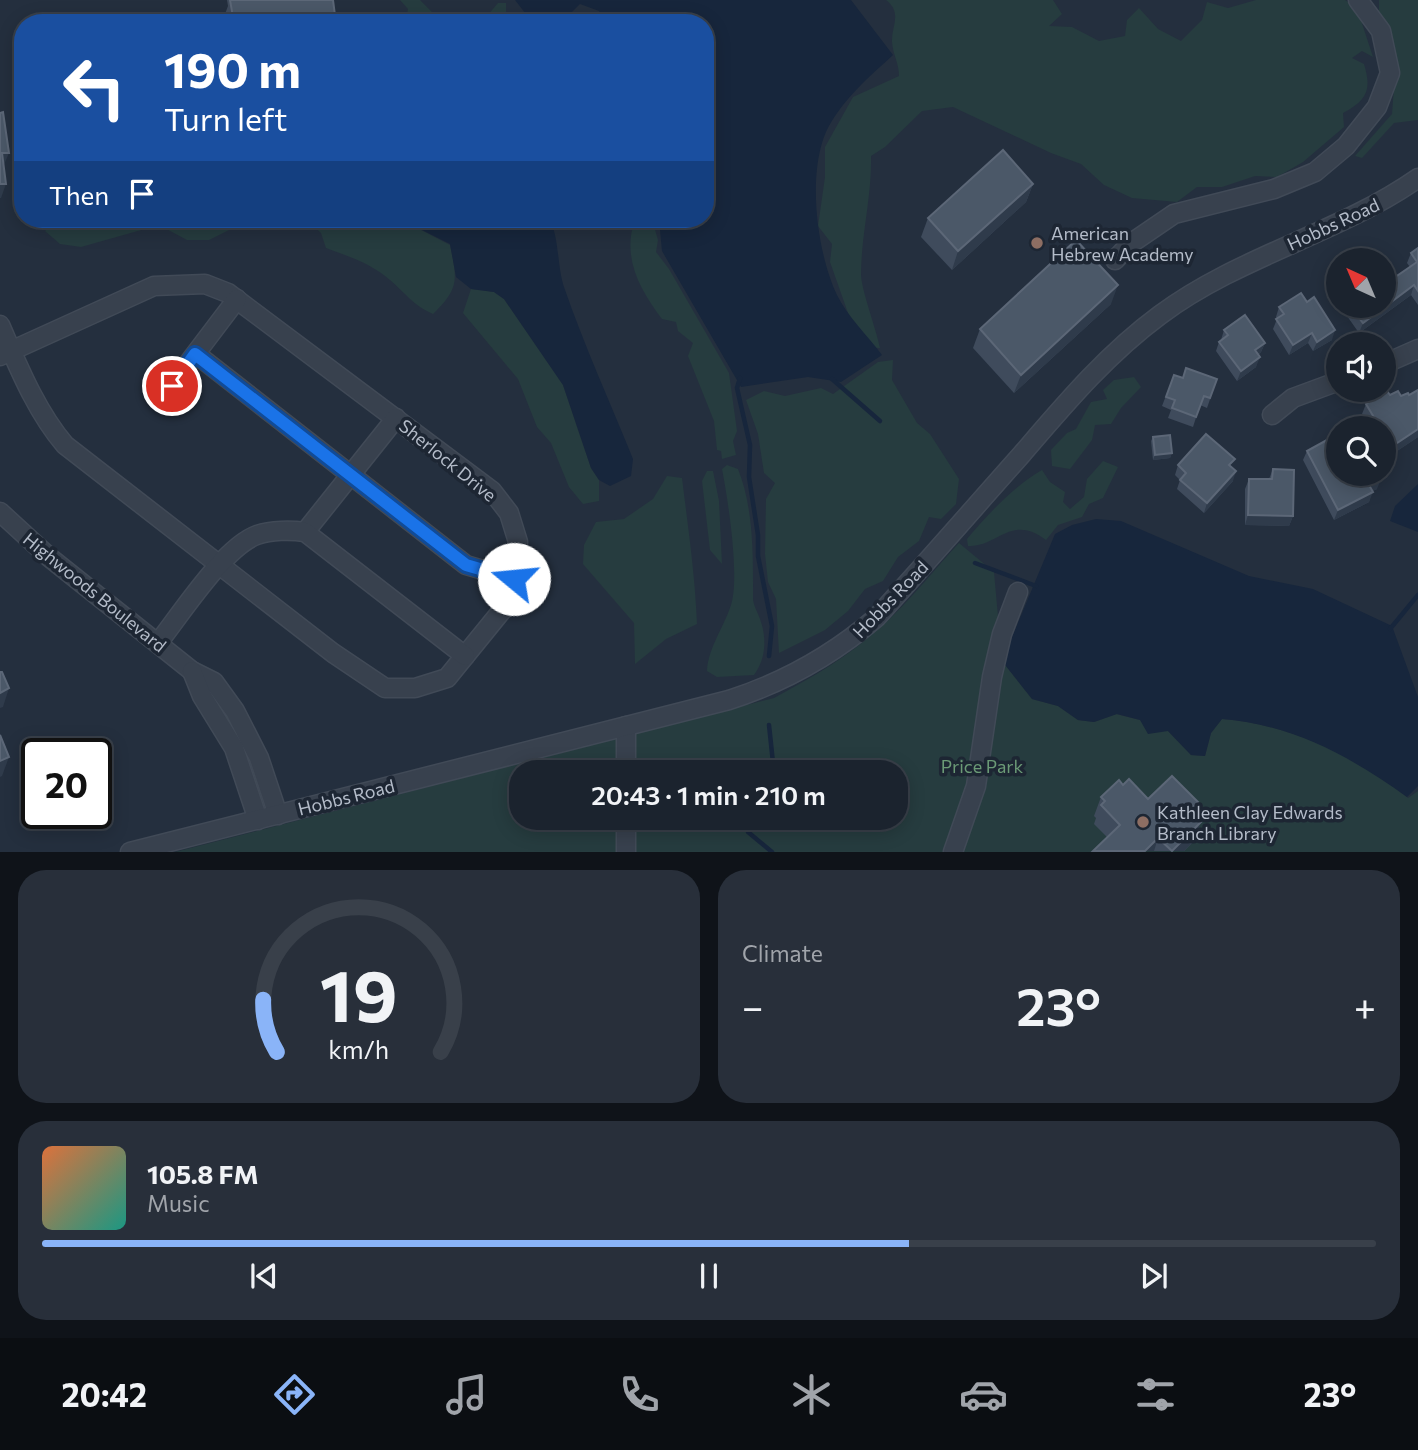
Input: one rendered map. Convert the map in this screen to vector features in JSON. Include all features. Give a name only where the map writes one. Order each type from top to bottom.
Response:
[{"type":"street","points":[[1115,260],[1142,235],[1174,214],[1284,185],[1315,172],[1346,146],[1377,107],[1390,73],[1381,31],[1358,0]]},
{"type":"street","name":"Hobbs Road","points":[[130,852],[751,693],[806,668],[849,641],[877,617],[1077,390],[1139,332],[1216,280],[1388,199],[1418,178]]},
{"type":"street","name":"Sherlock Drive","points":[[205,284],[237,299],[492,491],[509,513],[518,542],[508,603],[447,678],[415,688],[385,688],[333,653],[65,445],[48,425],[6,354],[154,286],[205,284]]},
{"type":"street","points":[[172,386],[237,299]]},
{"type":"street","points":[[0,325],[6,354]]},
{"type":"street","points":[[1396,359],[1418,349]]},
{"type":"street","points":[[195,354],[466,565],[514,579]]},
{"type":"street","points":[[1272,415],[1293,398],[1326,386]]},
{"type":"street","points":[[305,532],[396,418]]},
{"type":"street","name":"Highwoods Boulevard","points":[[0,512],[49,557],[192,671],[214,682],[236,710],[259,758],[278,815]]},
{"type":"street","points":[[158,643],[231,552],[257,535],[291,530],[305,532],[465,656]]},
{"type":"street","points":[[953,852],[975,786],[992,677],[1002,634],[1018,592]]},
{"type":"street","name":"Highwoods Boulevard","points":[[192,671],[202,696],[234,748],[258,820]]},
{"type":"street","points":[[626,726],[626,760]]},
{"type":"street","points":[[626,830],[626,852]]},
{"type":"green space","points":[[400,0],[420,0],[432,12],[407,14],[408,9]]},
{"type":"green space","points":[[886,0],[1053,0],[1062,14],[1049,26],[1072,27],[1099,41],[1125,36],[1127,20],[1139,8],[1158,29],[1181,41],[1202,20],[1207,2],[1228,8],[1256,0],[1345,0],[1357,8],[1373,57],[1362,51],[1352,58],[1364,64],[1366,93],[1358,104],[1343,113],[1344,127],[1303,162],[1277,177],[1255,176],[1222,187],[1197,187],[1177,202],[1132,198],[1104,185],[1081,164],[1051,153],[953,107],[922,111],[885,147],[871,156],[861,275],[880,348],[860,347],[830,262],[832,244],[818,226],[825,177],[825,147],[853,97],[899,76],[892,42],[895,15]]},
{"type":"green space","points":[[1379,0],[1418,0],[1418,120],[1394,123],[1362,158],[1355,156],[1392,114],[1396,59],[1379,15]]},
{"type":"green space","points":[[498,3],[506,3],[506,12],[509,14],[489,14]]},
{"type":"green space","points":[[48,228],[148,228],[81,247],[60,244],[45,231]]},
{"type":"green space","points":[[165,228],[233,228],[209,240],[187,240]]},
{"type":"green space","points":[[316,228],[417,228],[450,245],[455,275],[452,290],[433,314],[426,311],[376,269],[326,248],[321,233]]},
{"type":"green space","points":[[632,228],[655,228],[658,240],[656,252],[669,269],[729,373],[737,431],[733,441],[736,455],[722,459],[721,451],[717,450],[714,421],[688,356],[693,343],[678,331],[676,322],[662,319],[649,300],[634,270]]},
{"type":"green space","points":[[471,289],[494,292],[504,299],[563,385],[591,468],[599,480],[599,501],[583,504],[569,487],[551,443],[537,427],[518,379],[463,313]]},
{"type":"green space","points":[[893,360],[892,380],[917,423],[930,434],[959,479],[956,504],[941,519],[929,517],[919,541],[898,557],[883,581],[865,589],[848,611],[825,630],[779,653],[776,599],[768,582],[765,554],[766,499],[775,483],[764,473],[758,434],[746,400],[764,391],[785,396],[821,388],[833,394],[878,362]]},
{"type":"green space","points":[[1134,377],[1141,387],[1121,408],[1111,424],[1095,425],[1092,440],[1070,469],[1052,466],[1051,450],[1067,433],[1076,429],[1091,402],[1107,399],[1103,390],[1114,380]]},
{"type":"green space","points":[[1103,461],[1118,467],[1103,498],[1089,504],[1082,517],[1058,525],[1046,540],[1023,530],[968,546],[967,539],[984,520],[1012,492],[1042,470],[1050,482],[1065,492],[1063,502],[1070,509],[1084,497],[1087,479]]},
{"type":"green space","points":[[727,465],[738,469],[747,500],[753,601],[762,626],[764,648],[754,675],[717,677],[707,671],[708,662],[731,605],[734,576],[732,538],[722,469]]},
{"type":"green space","points":[[707,471],[713,471],[719,501],[722,564],[710,550],[702,481]]},
{"type":"green space","points":[[667,476],[682,478],[697,624],[666,639],[635,664],[634,623],[583,564],[584,545],[596,522],[624,519],[653,499]]},
{"type":"green space","name":"Price Park","points":[[959,543],[994,572],[1002,661],[1032,699],[1058,706],[1078,720],[1094,722],[1116,714],[1140,720],[1168,731],[1191,755],[1205,756],[1211,733],[1222,719],[1272,727],[1321,744],[1366,768],[1408,798],[1418,791],[1418,852],[175,852],[509,766],[509,830],[908,830],[908,760],[533,760],[774,698],[857,647],[902,606]]},
{"type":"water","points":[[515,0],[851,0],[893,55],[847,100],[826,132],[817,170],[817,214],[824,258],[837,295],[882,355],[841,382],[808,377],[741,387],[662,251],[660,228],[714,228],[714,14],[601,14],[580,4],[570,14],[526,14]]},
{"type":"water","points":[[418,228],[553,228],[564,287],[633,459],[631,476],[610,486],[599,480],[591,468],[563,385],[504,299],[494,292],[471,289],[456,277],[450,244]]},
{"type":"water","points":[[1418,484],[1418,532],[1390,521],[1395,506]]},
{"type":"water","points":[[1096,519],[1121,521],[1249,576],[1313,589],[1392,626],[1418,697],[1418,786],[1407,797],[1364,768],[1320,745],[1248,722],[1222,719],[1211,733],[1205,756],[1191,755],[1168,731],[1148,734],[1140,720],[1117,714],[1094,722],[1078,720],[1058,706],[1032,699],[1002,661],[1055,534],[1072,525]]},
{"type":"building","points":[[230,0],[333,0],[335,14],[232,14]]},
{"type":"building","points":[[3,112],[9,153],[2,153],[6,184],[0,184],[0,113]]},
{"type":"building","points":[[1003,150],[1033,184],[958,251],[928,218]]},
{"type":"building","points":[[1076,240],[1118,285],[1021,375],[980,329]]},
{"type":"building","points":[[1418,248],[1418,291],[1414,285],[1396,298],[1396,276],[1417,262],[1411,253]]},
{"type":"building","points":[[1301,293],[1307,302],[1314,297],[1335,330],[1326,332],[1326,336],[1317,342],[1312,333],[1293,345],[1276,319],[1284,314],[1279,307]]},
{"type":"building","points":[[1245,315],[1265,343],[1255,350],[1260,357],[1241,371],[1219,342],[1228,335],[1224,330]]},
{"type":"building","points":[[1186,368],[1217,379],[1210,398],[1204,396],[1196,417],[1172,408],[1175,400],[1166,397],[1174,375],[1183,378]]},
{"type":"building","points":[[1418,390],[1418,429],[1396,444],[1396,416],[1373,416],[1366,404],[1396,402],[1398,391],[1401,396],[1408,393],[1409,395]]},
{"type":"building","points":[[1206,434],[1235,459],[1229,465],[1236,471],[1207,503],[1180,480],[1186,473],[1178,465]]},
{"type":"building","points":[[1170,435],[1172,453],[1155,455],[1153,437]]},
{"type":"building","points":[[1326,441],[1326,486],[1370,486],[1373,492],[1338,510],[1307,451]]},
{"type":"building","points":[[1273,469],[1294,470],[1293,516],[1248,515],[1249,479],[1272,479]]},
{"type":"building","points":[[0,672],[9,688],[0,693]]},
{"type":"building","points":[[0,735],[9,757],[0,761]]},
{"type":"building","name":"Kathleen Clay Edwards Branch Library","points":[[1172,776],[1198,802],[1189,811],[1201,822],[1172,851],[1158,838],[1145,851],[1093,851],[1120,825],[1101,805],[1105,801],[1101,797],[1119,780],[1123,785],[1129,779],[1148,799]]},
{"type":"waterway","points":[[740,378],[737,388],[750,445],[749,477],[758,535],[758,556],[772,626],[769,656]]},
{"type":"waterway","points":[[832,379],[880,421]]},
{"type":"waterway","points":[[975,563],[1036,586]]},
{"type":"waterway","points":[[1390,629],[1418,595]]},
{"type":"waterway","points":[[769,725],[773,760]]},
{"type":"waterway","points":[[748,830],[772,852]]},
{"type":"place","name":"American Hebrew Academy","points":[[1037,243]]},
{"type":"place","name":"Kathleen Clay Edwards Branch Library","points":[[1143,822]]},
{"type":"route","points":[[172,386],[195,354],[466,565],[514,579]]}]
